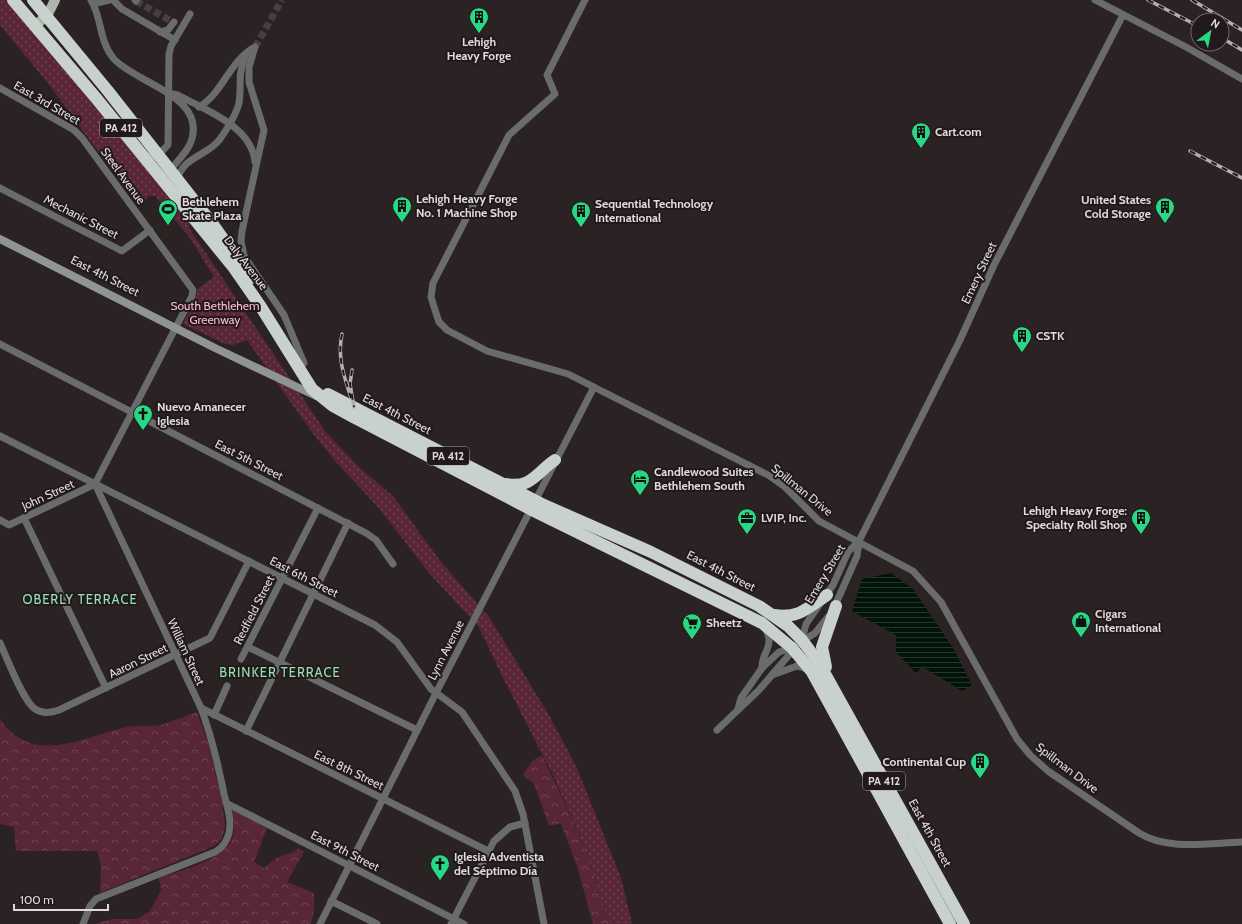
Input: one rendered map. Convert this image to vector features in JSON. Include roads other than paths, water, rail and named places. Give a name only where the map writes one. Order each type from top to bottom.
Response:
[{"type":"highway","name":"Daly Avenue","points":[[13,0],[141,152],[166,186],[248,287],[309,385],[331,399]]},
{"type":"highway","name":"Daly Avenue","points":[[46,4],[84,60],[214,226],[250,277],[318,386],[331,399]]},
{"type":"highway","name":"East 4th Street","points":[[331,399],[348,405],[368,425],[532,504],[762,623],[792,648],[812,672],[950,924]]},
{"type":"highway","name":"East 4th Street","points":[[331,399],[357,415],[498,482],[532,504],[651,552],[773,614],[783,621],[802,640],[815,656],[964,924]]},
{"type":"highway","points":[[498,482],[516,486],[523,484],[536,477],[547,465],[555,460]]},
{"type":"highway","points":[[773,614],[796,616],[827,595]]},
{"type":"highway","points":[[832,686],[823,658],[822,647],[836,606]]},
{"type":"main road","points":[[34,26],[46,4]]},
{"type":"main road","name":"East 4th Street","points":[[0,239],[297,388],[331,399]]},
{"type":"street","points":[[109,0],[92,2],[106,47],[114,59],[128,70],[169,93],[187,109],[192,120],[193,130],[188,148],[173,175],[180,202]]},
{"type":"street","points":[[113,0],[122,9],[175,40]]},
{"type":"street","name":"Spillman Drive","points":[[585,0],[547,75],[555,94],[509,135],[433,283],[431,297],[439,322],[447,330],[475,345],[500,355],[568,374],[768,475],[785,487],[820,521],[907,567],[935,594],[1017,739],[1030,756],[1048,771],[1139,833],[1152,840],[1186,844],[1242,842]]},
{"type":"street","points":[[1096,0],[1186,47],[1242,79]]},
{"type":"street","name":"Emery Street","points":[[802,640],[806,624],[827,595],[848,552],[859,541],[960,340],[994,264],[1123,15]]},
{"type":"street","points":[[141,152],[149,157],[158,156],[165,150],[169,142],[169,54],[175,40],[189,16],[172,21],[168,30],[160,32]]},
{"type":"street","points":[[172,21],[182,27]]},
{"type":"street","points":[[199,107],[212,96],[243,55],[253,50]]},
{"type":"street","points":[[253,50],[249,67],[249,82],[264,130],[242,231],[242,252],[284,315],[304,363]]},
{"type":"street","points":[[166,186],[167,177],[180,171],[188,162],[217,143],[235,113],[239,99],[240,70],[245,57],[253,50]]},
{"type":"street","name":"East 3rd Street","points":[[0,88],[74,130],[82,138]]},
{"type":"street","points":[[169,93],[178,95],[236,128],[246,136],[253,150],[254,172]]},
{"type":"street","name":"Steel Avenue","points":[[82,138],[193,290],[176,328]]},
{"type":"street","name":"Mechanic Street","points":[[0,188],[122,251],[150,230]]},
{"type":"street","points":[[95,484],[176,328]]},
{"type":"street","name":"East 5th Street","points":[[0,344],[348,523],[374,538],[393,564]]},
{"type":"street","name":"Lynn Avenue","points":[[320,924],[532,504],[594,387]]},
{"type":"street","name":"East 6th Street","points":[[0,436],[376,625],[392,637],[436,693],[456,706],[465,716],[515,791],[525,821],[544,924]]},
{"type":"street","name":"John Street","points":[[0,520],[9,524],[95,484]]},
{"type":"street","name":"William Street","points":[[83,924],[88,910],[96,899],[220,850],[229,834],[226,803],[215,747],[201,708],[95,484]]},
{"type":"street","name":"Redfield Street","points":[[241,659],[318,508]]},
{"type":"street","points":[[24,518],[106,688]]},
{"type":"street","points":[[246,731],[348,523]]},
{"type":"street","name":"Emery Street","points":[[738,709],[741,698],[762,668],[779,652],[792,648],[802,640],[815,633],[836,606],[857,556],[859,541]]},
{"type":"street","name":"Aaron Street","points":[[0,643],[32,707],[39,711],[50,713],[210,638],[249,561]]},
{"type":"street","points":[[762,623],[769,639],[768,650],[762,668]]},
{"type":"street","points":[[248,647],[417,730]]},
{"type":"street","name":"Emery Street","points":[[717,730],[746,703],[789,655],[792,648]]},
{"type":"street","points":[[771,675],[797,666],[812,672]]},
{"type":"street","points":[[214,715],[227,686]]},
{"type":"street","name":"East 8th Street","points":[[201,708],[488,851]]},
{"type":"street","name":"East 9th Street","points":[[226,803],[452,921],[464,924]]},
{"type":"street","points":[[452,921],[488,851],[505,830],[525,821]]},
{"type":"street","points":[[331,901],[377,924]]},
{"type":"tunnel","points":[[255,47],[282,0]]},
{"type":"tunnel","points":[[136,1],[171,21]]},
{"type":"railway","points":[[1148,0],[1190,22]]},
{"type":"railway","points":[[1192,0],[1242,30]]},
{"type":"railway","points":[[1230,43],[1242,50]]},
{"type":"railway","points":[[1190,151],[1242,178]]},
{"type":"railway","points":[[342,334],[340,351],[341,359],[351,398]]},
{"type":"railway","points":[[352,370],[350,384],[354,407]]},
{"type":"place","name":"Lehigh Heavy Forge","points":[[479,34]]},
{"type":"place","name":"Cart.com","points":[[921,149]]},
{"type":"place","name":"Lehigh Heavy Forge No. 1 Machine Shop","points":[[402,223]]},
{"type":"place","name":"United States Cold Storage","points":[[1165,224]]},
{"type":"place","name":"Bethlehem Skate Plaza","points":[[168,226]]},
{"type":"place","name":"Sequential Technology International","points":[[581,228]]},
{"type":"place","name":"CSTK","points":[[1022,353]]},
{"type":"place","name":"Nuevo Amanecer Iglesia","points":[[143,431]]},
{"type":"place","name":"Candlewood Suites Bethlehem South","points":[[640,496]]},
{"type":"place","name":"LVIP, Inc.","points":[[747,535]]},
{"type":"place","name":"Lehigh Heavy Forge: Specialty Roll Shop","points":[[1141,535]]},
{"type":"place","name":"Cigars International","points":[[1081,638]]},
{"type":"place","name":"Sheetz","points":[[692,640]]},
{"type":"place","name":"Continental Cup","points":[[980,779]]},
{"type":"place","name":"Iglesia Adventista del Séptimo Día","points":[[440,881]]},
{"type":"district","name":"OBERLY TERRACE","points":[[80,599]]},
{"type":"district","name":"BRINKER TERRACE","points":[[280,672]]},
{"type":"park label","name":"South Bethlehem Greenway","points":[[215,313]]}]
